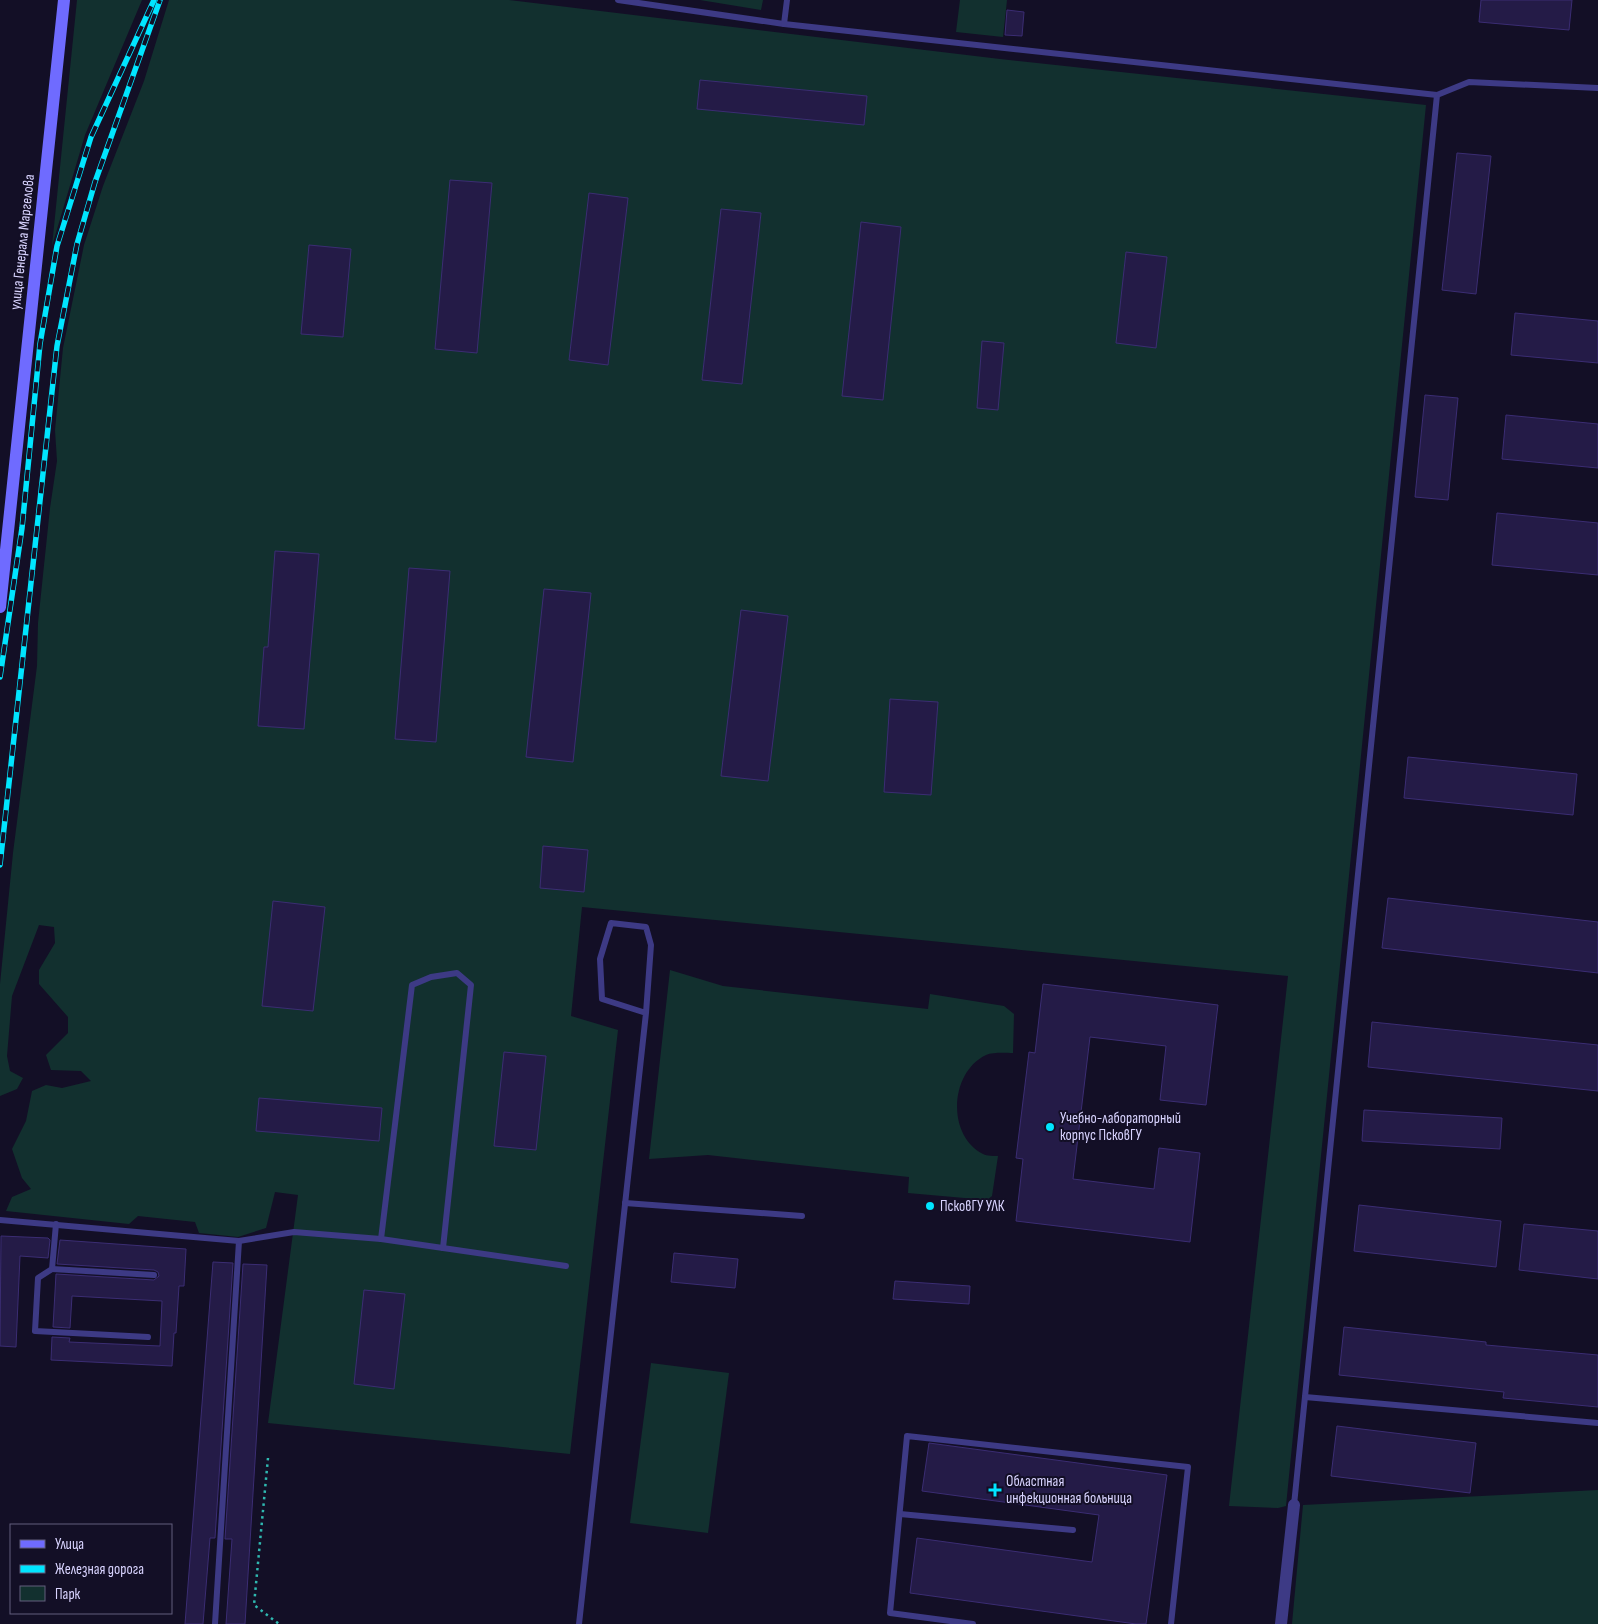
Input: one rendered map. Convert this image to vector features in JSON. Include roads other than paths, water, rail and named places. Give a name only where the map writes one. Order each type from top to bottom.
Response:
[{"type":"main road","name":"улица Генерала Маргелова","points":[[0,607],[64,0]]},
{"type":"street","points":[[1281,1624],[1294,1505]]},
{"type":"lane","points":[[618,0],[784,24],[1438,95],[1469,82],[1598,88]]},
{"type":"lane","points":[[784,24],[787,0]]},
{"type":"lane","points":[[1294,1505],[1438,95]]},
{"type":"lane","points":[[579,1624],[626,1202],[646,1013],[651,946],[646,927],[611,923],[600,959],[602,999],[646,1013]]},
{"type":"lane","points":[[382,1239],[412,985],[431,977],[457,973],[471,985],[443,1248]]},
{"type":"lane","points":[[626,1202],[802,1216]]},
{"type":"lane","points":[[0,1220],[239,1240],[294,1232],[382,1239],[566,1266]]},
{"type":"lane","points":[[52,1269],[56,1224]]},
{"type":"lane","points":[[215,1624],[239,1240]]},
{"type":"lane","points":[[148,1337],[35,1331],[38,1278],[52,1269],[154,1275]]},
{"type":"lane","points":[[1305,1397],[1598,1423]]},
{"type":"lane","points":[[973,1624],[890,1613],[907,1436],[1188,1467],[1171,1624]]},
{"type":"lane","points":[[900,1514],[1072,1530]]},
{"type":"railway","points":[[0,677],[22,528],[40,344],[57,246],[91,137],[154,0]]},
{"type":"railway","points":[[0,865],[57,346],[77,244],[95,182],[160,0]]},
{"type":"place","name":"Учебно-лабораторный корпус ПсковГУ","points":[[1050,1127]]},
{"type":"place","name":"ПсковГУ УЛК","points":[[930,1206]]},
{"type":"place","name":"Областная инфекционная больница","points":[[995,1490]]}]
